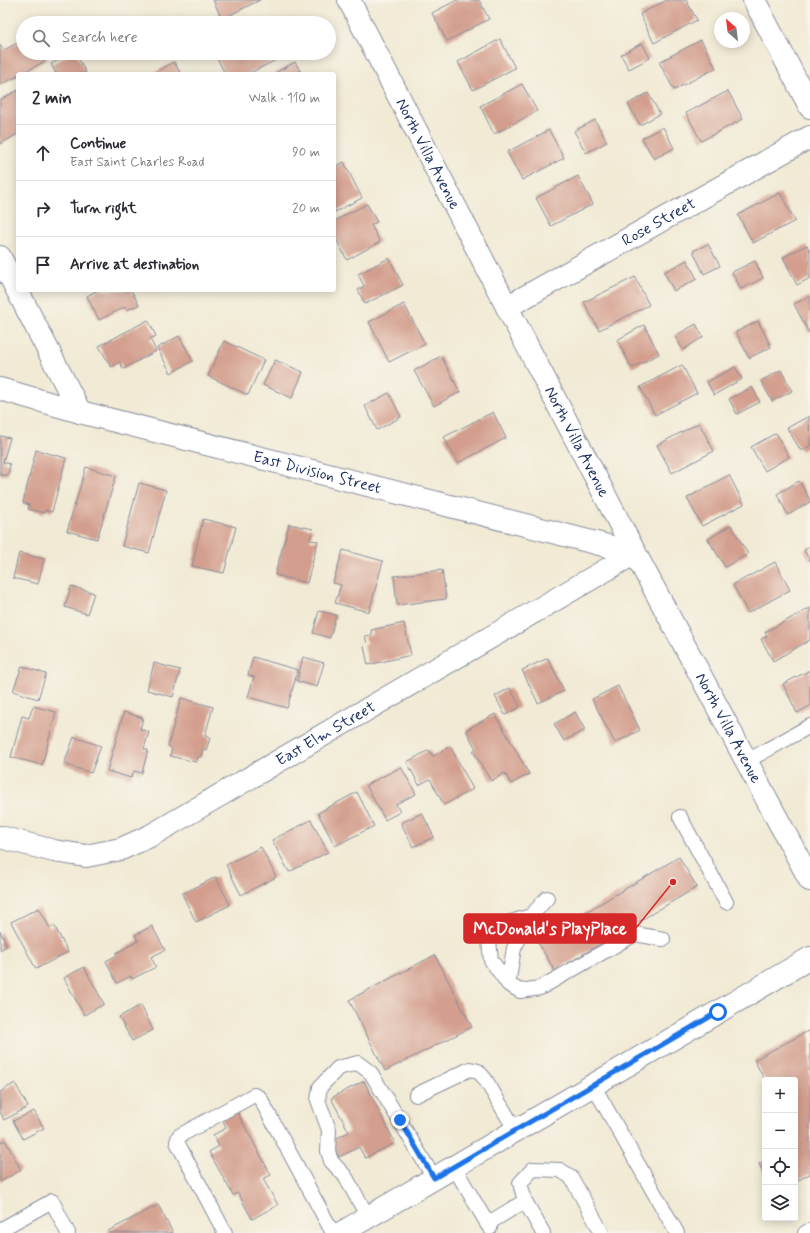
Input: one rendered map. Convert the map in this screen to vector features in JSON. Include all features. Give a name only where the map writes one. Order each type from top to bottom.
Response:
[{"type":"street","name":"North Villa Avenue","points":[[349,0],[635,553],[810,880]]},
{"type":"street","points":[[754,0],[810,107]]},
{"type":"street","name":"Rose Street","points":[[507,307],[810,137]]},
{"type":"street","points":[[0,257],[16,288]]},
{"type":"street","points":[[18,292],[80,412]]},
{"type":"street","name":"East Division Street","points":[[0,389],[80,412],[635,553]]},
{"type":"street","name":"East Elm Street","points":[[0,836],[54,851],[86,856],[121,849],[128,846],[150,836],[635,553]]},
{"type":"street","points":[[341,1233],[810,958]]},
{"type":"lane","points":[[747,761],[810,726]]},
{"type":"lane","points":[[680,817],[726,902]]},
{"type":"lane","points":[[508,984],[514,948],[531,916],[547,898]]},
{"type":"lane","points":[[531,916],[504,924],[489,941],[490,960],[508,984],[520,991],[540,988],[635,934],[663,939]]},
{"type":"lane","points":[[368,1217],[345,1176],[331,1161],[328,1151],[329,1130],[318,1100],[320,1087],[338,1068],[358,1063],[371,1073],[434,1178]]},
{"type":"lane","points":[[416,1096],[470,1069],[478,1071],[485,1079],[516,1131]]},
{"type":"lane","points":[[593,1085],[677,1233]]},
{"type":"lane","points":[[225,1233],[177,1142],[179,1136],[254,1095],[260,1098],[333,1233]]},
{"type":"lane","points":[[454,1167],[488,1230],[525,1201]]},
{"type":"lane","points":[[543,1233],[525,1201],[520,1183],[533,1170],[560,1170],[571,1177],[602,1233]]},
{"type":"lane","points":[[0,1230],[52,1201],[68,1233]]},
{"type":"lane","points":[[805,1233],[810,1230]]},
{"type":"building","points":[[213,0],[260,0],[228,16],[221,16]]},
{"type":"building","points":[[457,0],[479,0],[489,19],[447,41],[432,13]]},
{"type":"building","points":[[667,0],[686,0],[697,20],[654,43],[640,14]]},
{"type":"building","points":[[500,39],[515,68],[473,90],[458,62]]},
{"type":"building","points":[[701,40],[716,68],[674,90],[659,62]]},
{"type":"building","points":[[642,43],[650,58],[629,69],[621,55]]},
{"type":"building","points":[[0,44],[4,50],[16,44],[16,60],[47,60],[25,72],[16,72],[16,77],[0,85]]},
{"type":"building","points":[[59,60],[80,60],[86,72],[55,72],[51,64]]},
{"type":"building","points":[[218,60],[276,60],[252,72],[224,72]]},
{"type":"building","points":[[174,62],[180,72],[155,72]]},
{"type":"building","points":[[295,62],[301,72],[277,72]]},
{"type":"building","points":[[522,84],[537,111],[494,134],[480,106]]},
{"type":"building","points":[[16,91],[16,135],[0,144],[0,100]]},
{"type":"building","points":[[728,91],[743,119],[701,141],[686,113]]},
{"type":"building","points":[[648,93],[660,114],[640,125],[628,104]]},
{"type":"building","points":[[595,120],[607,142],[586,153],[574,131]]},
{"type":"building","points":[[663,127],[674,148],[654,159],[642,138]]},
{"type":"building","points":[[549,130],[564,158],[522,180],[507,152]]},
{"type":"building","points":[[344,162],[362,198],[336,211],[336,166]]},
{"type":"building","points":[[578,176],[593,204],[551,226],[536,198]]},
{"type":"building","points":[[780,193],[795,221],[753,243],[738,215]]},
{"type":"building","points":[[367,204],[377,222],[371,225],[380,242],[347,260],[336,239],[336,220]]},
{"type":"building","points":[[708,244],[720,266],[704,274],[693,251]]},
{"type":"building","points":[[807,245],[810,252],[810,278],[797,285],[783,257]]},
{"type":"building","points":[[389,258],[403,285],[365,304],[358,290],[364,286],[358,274]]},
{"type":"building","points":[[687,260],[697,279],[674,291],[664,272]]},
{"type":"building","points":[[755,261],[763,278],[741,289],[732,272]]},
{"type":"building","points":[[635,277],[649,305],[599,330],[584,302]]},
{"type":"building","points":[[94,292],[132,292],[139,305],[127,310],[125,307],[99,320],[87,296]]},
{"type":"building","points":[[810,296],[810,332],[809,333],[794,304]]},
{"type":"building","points":[[404,304],[425,344],[389,362],[369,322]]},
{"type":"building","points":[[148,320],[156,336],[150,339],[156,351],[123,369],[120,362],[111,367],[99,346]]},
{"type":"building","points":[[758,321],[771,347],[749,358],[736,332]]},
{"type":"building","points":[[696,324],[703,337],[683,350],[675,336]]},
{"type":"building","points":[[644,325],[659,354],[632,368],[617,340]]},
{"type":"building","points":[[179,336],[193,361],[171,373],[157,348]]},
{"type":"building","points":[[224,341],[264,360],[248,395],[208,376]]},
{"type":"building","points":[[441,356],[460,392],[434,406],[414,371]]},
{"type":"building","points":[[275,360],[303,372],[292,398],[263,385]]},
{"type":"building","points":[[682,365],[697,393],[655,415],[640,387]]},
{"type":"building","points":[[735,367],[742,379],[714,395],[707,382]]},
{"type":"building","points":[[781,370],[792,391],[772,401],[761,381]]},
{"type":"building","points":[[752,387],[760,402],[737,414],[729,399]]},
{"type":"building","points":[[389,393],[401,417],[377,430],[365,406]]},
{"type":"building","points":[[493,412],[506,438],[458,463],[444,437]]},
{"type":"building","points":[[809,416],[810,446],[801,451],[787,428]]},
{"type":"building","points":[[699,423],[714,451],[672,473],[657,445]]},
{"type":"building","points":[[776,433],[789,457],[765,471],[751,447]]},
{"type":"building","points":[[0,436],[10,438],[3,462],[10,464],[8,475],[0,475]]},
{"type":"building","points":[[36,450],[66,458],[52,512],[45,510],[44,513],[28,509],[29,505],[23,503]]},
{"type":"building","points":[[86,467],[116,476],[97,539],[67,531]]},
{"type":"building","points":[[729,475],[744,504],[702,526],[687,498]]},
{"type":"building","points":[[799,481],[810,502],[788,515],[777,494]]},
{"type":"building","points":[[139,483],[166,490],[149,553],[122,546]]},
{"type":"building","points":[[203,519],[236,527],[224,573],[192,566]]},
{"type":"building","points":[[289,524],[313,529],[310,540],[318,541],[307,583],[275,575]]},
{"type":"building","points":[[731,525],[748,554],[725,567],[708,539]]},
{"type":"building","points":[[810,546],[810,561],[804,550]]},
{"type":"building","points":[[343,550],[383,561],[369,612],[335,603],[341,585],[333,583]]},
{"type":"building","points":[[19,553],[44,559],[38,584],[13,578]]},
{"type":"building","points":[[775,562],[790,590],[748,613],[733,585]]},
{"type":"building","points":[[442,570],[446,599],[397,605],[394,576]]},
{"type":"building","points":[[71,586],[94,593],[87,614],[65,607]]},
{"type":"building","points":[[810,608],[810,640],[773,661],[761,639],[767,636],[765,632]]},
{"type":"building","points":[[319,611],[336,615],[330,638],[313,633]]},
{"type":"building","points":[[404,623],[411,655],[368,665],[364,646],[367,643],[365,636],[372,635],[371,630]]},
{"type":"building","points":[[253,657],[298,670],[287,708],[248,697],[254,677],[248,675]]},
{"type":"building","points":[[303,657],[324,663],[317,687],[297,681]]},
{"type":"building","points":[[548,658],[564,691],[538,703],[522,670]]},
{"type":"building","points":[[154,663],[180,670],[173,697],[147,690]]},
{"type":"building","points":[[22,666],[46,674],[38,699],[13,691]]},
{"type":"building","points":[[810,670],[810,706],[797,713],[783,684]]},
{"type":"building","points":[[618,686],[640,730],[615,743],[592,699]]},
{"type":"building","points":[[510,688],[520,707],[505,715],[495,696]]},
{"type":"building","points":[[181,698],[213,707],[205,736],[210,738],[206,750],[203,749],[201,757],[198,757],[196,762],[170,756],[172,748],[168,746]]},
{"type":"building","points":[[33,706],[56,712],[42,765],[11,757],[22,716],[29,718]]},
{"type":"building","points":[[124,712],[143,718],[140,729],[149,732],[144,749],[148,750],[142,773],[134,771],[131,778],[107,771]]},
{"type":"building","points":[[575,712],[585,730],[564,741],[554,724]]},
{"type":"building","points":[[495,714],[529,774],[511,784],[505,773],[491,781],[473,751],[476,749],[466,730]]},
{"type":"building","points":[[74,737],[101,746],[91,773],[64,764]]},
{"type":"building","points":[[450,746],[473,789],[444,805],[430,779],[419,785],[407,762],[429,750],[433,756]]},
{"type":"building","points":[[401,767],[416,794],[396,804],[400,812],[385,820],[366,785]]},
{"type":"building","points":[[357,792],[374,826],[335,846],[318,813]]},
{"type":"building","points":[[422,813],[434,837],[413,847],[401,823]]},
{"type":"building","points":[[311,820],[328,852],[289,872],[272,840]]},
{"type":"building","points":[[261,847],[276,877],[241,895],[226,865]]},
{"type":"building","points":[[679,857],[697,887],[555,971],[537,941]]},
{"type":"building","points":[[216,877],[230,905],[196,922],[182,894]]},
{"type":"building","points":[[39,908],[50,928],[54,925],[68,952],[36,969],[11,922]]},
{"type":"building","points":[[152,926],[165,950],[151,957],[156,967],[132,979],[131,976],[117,983],[106,961],[117,955],[116,953],[138,941],[135,935]]},
{"type":"building","points":[[0,931],[7,946],[0,950]]},
{"type":"building","points":[[435,955],[472,1027],[385,1071],[349,1000]]},
{"type":"building","points":[[84,967],[104,1004],[84,1015],[64,978]]},
{"type":"building","points":[[141,1005],[153,1030],[132,1041],[119,1017]]},
{"type":"building","points":[[810,1030],[810,1174],[798,1180],[798,1077],[763,1077],[754,1060]]},
{"type":"building","points":[[364,1081],[395,1143],[365,1158],[359,1147],[339,1157],[331,1141],[349,1132],[331,1098]]},
{"type":"building","points":[[15,1083],[28,1107],[4,1120],[0,1112],[0,1092]]},
{"type":"building","points":[[235,1108],[271,1175],[263,1179],[278,1205],[252,1219],[238,1193],[233,1195],[209,1152],[219,1146],[213,1135],[226,1128],[220,1116]]},
{"type":"building","points":[[34,1111],[44,1128],[23,1139],[13,1121]]},
{"type":"building","points":[[5,1140],[21,1170],[0,1182],[0,1143]]},
{"type":"building","points":[[762,1162],[762,1170],[759,1164]]},
{"type":"building","points":[[158,1205],[173,1233],[109,1233],[108,1231]]},
{"type":"place","name":"McDonald's PlayPlace","points":[[673,882]]},
{"type":"route","points":[[400,1120],[434,1178],[718,1012]]}]
